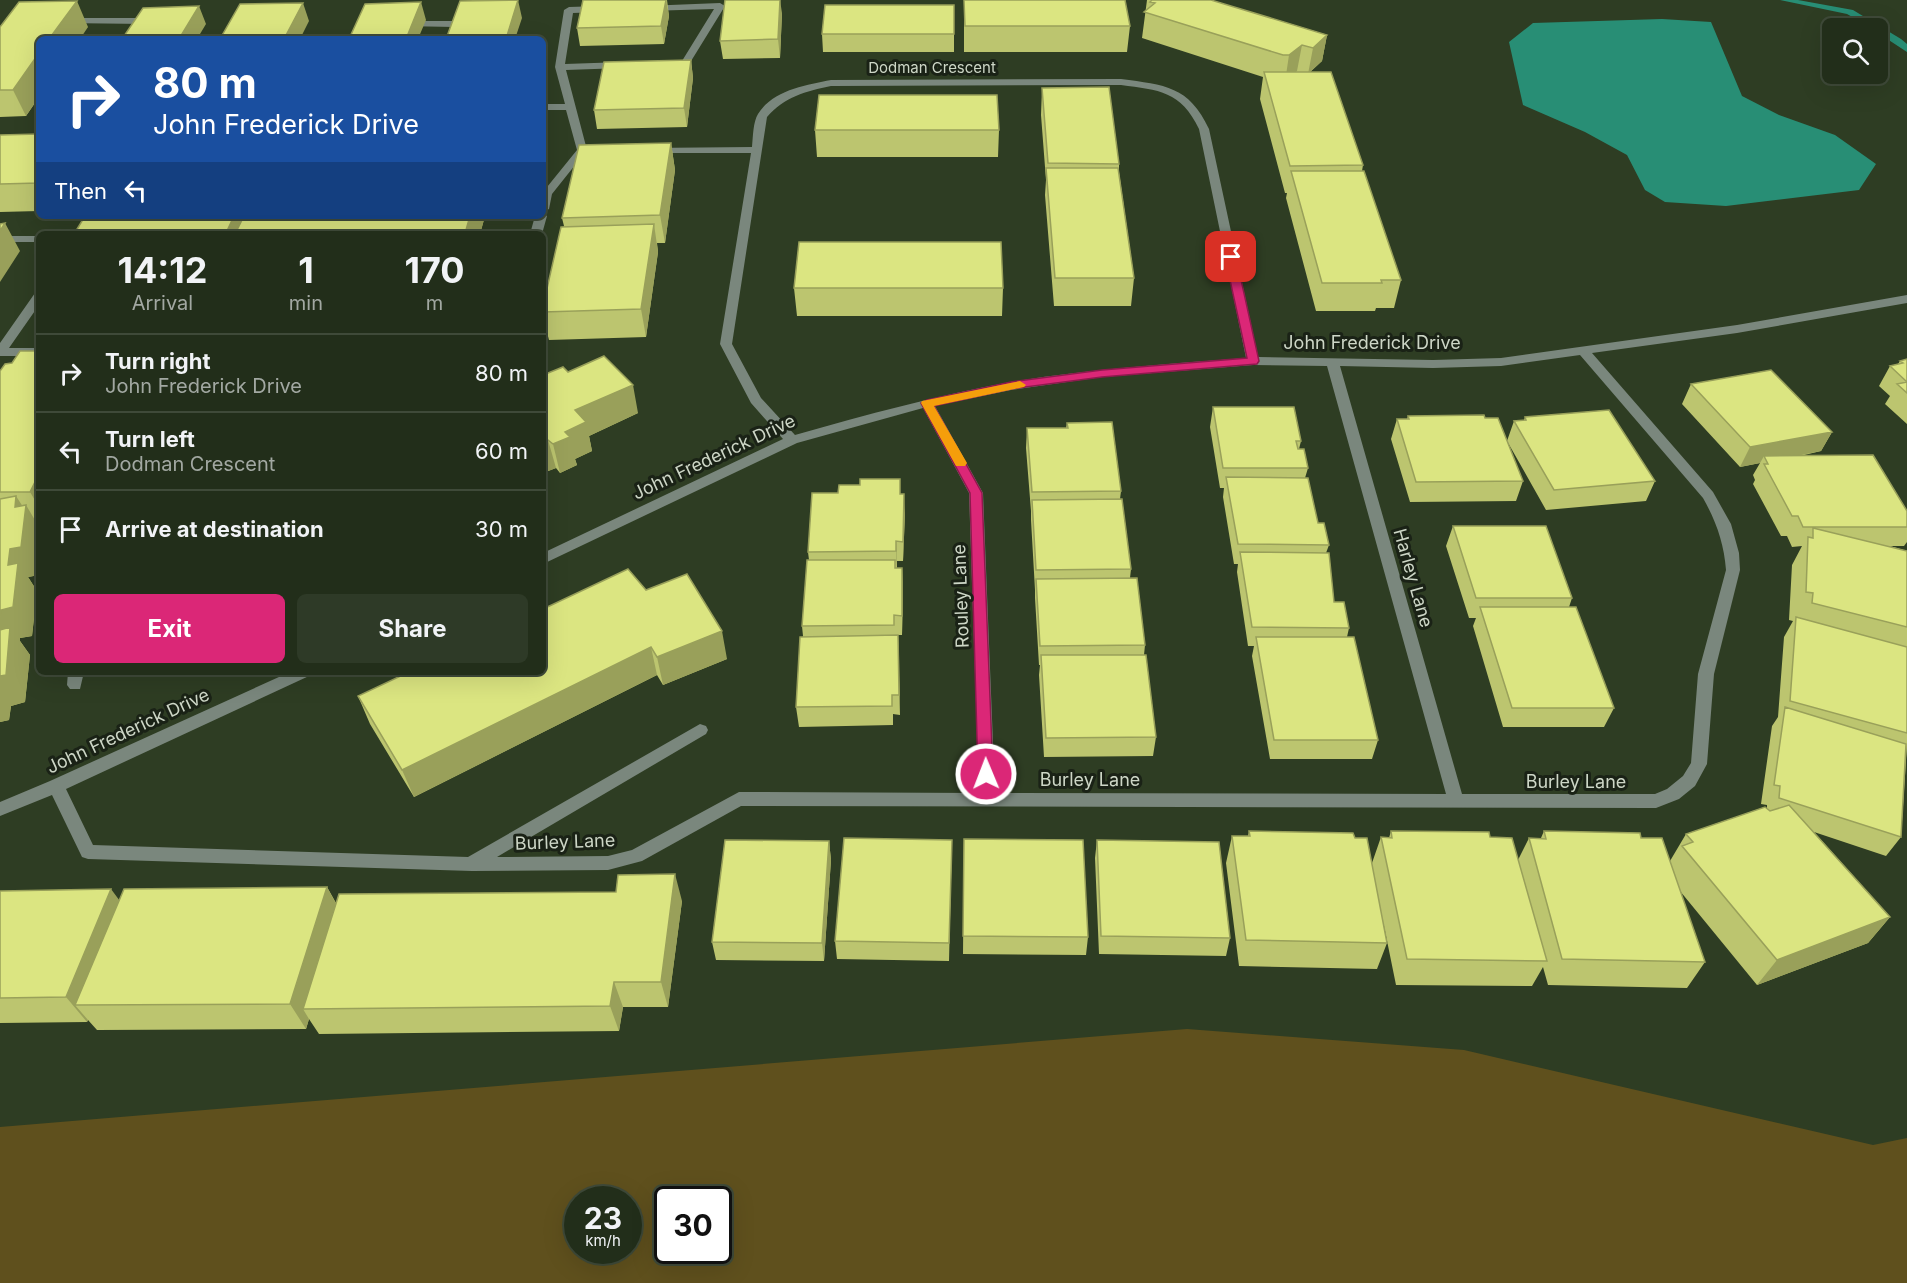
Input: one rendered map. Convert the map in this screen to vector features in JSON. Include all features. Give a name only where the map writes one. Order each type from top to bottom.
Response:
[{"type":"street","points":[[639,8],[720,6],[685,63],[662,64]]},
{"type":"street","points":[[546,193],[587,150],[560,67],[569,10],[616,9]]},
{"type":"street","points":[[58,21],[146,21],[139,30]]},
{"type":"street","points":[[392,24],[460,24],[454,36]]},
{"type":"street","points":[[560,67],[640,65]]},
{"type":"street","name":"Dodman Crescent","points":[[792,440],[756,400],[726,344],[762,116],[772,103],[796,91],[831,83],[1121,82],[1168,91],[1185,100],[1196,110],[1204,129],[1253,361]]},
{"type":"street","points":[[546,107],[572,107]]},
{"type":"street","points":[[640,150],[756,150]]},
{"type":"street","points":[[0,239],[36,239]]},
{"type":"street","name":"John Frederick Drive","points":[[546,558],[792,440],[927,403],[1011,386],[1102,373],[1253,361],[1333,364],[1501,362],[1737,329],[1907,299]]},
{"type":"street","points":[[0,352],[36,300]]},
{"type":"street","points":[[0,352],[36,352]]},
{"type":"street","name":"Burley Lane","points":[[56,786],[88,852],[472,864],[608,863],[636,855],[739,799],[1656,801],[1673,794],[1689,781],[1699,764],[1706,674],[1733,570],[1728,537],[1717,510],[1694,477],[1584,352]]},
{"type":"street","name":"Harley Lane","points":[[1333,364],[1456,802]]},
{"type":"street","name":"Rouley Lane","points":[[927,403],[976,493],[987,799]]},
{"type":"street","name":"John Frederick Drive","points":[[0,808],[56,786],[297,675]]},
{"type":"street","points":[[472,864],[700,730]]},
{"type":"shaded area","points":[[1187,1029],[1464,1050],[1873,1145],[1907,1138],[1907,1283],[0,1283],[0,1127]]},
{"type":"water","points":[[1662,19],[1711,22],[1742,96],[1779,115],[1835,135],[1876,164],[1859,190],[1726,206],[1665,202],[1645,190],[1627,155],[1585,132],[1523,105],[1509,42],[1533,23]]},
{"type":"building","points":[[518,0],[507,36],[447,36],[460,1]]},
{"type":"building","points":[[583,0],[666,0],[661,26],[577,28]]},
{"type":"building","points":[[725,0],[780,0],[778,39],[720,41]]},
{"type":"building","points":[[964,0],[1125,0],[1130,26],[965,26]]},
{"type":"building","points":[[1152,0],[1211,0],[1327,35],[1313,48],[1302,45],[1289,55],[1283,55],[1144,12],[1155,3],[1150,2]]},
{"type":"building","points":[[77,1],[51,36],[36,36],[36,57],[13,90],[0,90],[0,27],[19,2]]},
{"type":"building","points":[[421,2],[407,36],[350,36],[365,4]]},
{"type":"building","points":[[303,3],[286,36],[222,36],[240,4]]},
{"type":"building","points":[[825,5],[954,5],[954,34],[822,34]]},
{"type":"building","points":[[199,6],[181,36],[124,36],[143,8]]},
{"type":"building","points":[[691,60],[684,108],[594,110],[604,62]]},
{"type":"building","points":[[1264,72],[1331,72],[1363,165],[1290,166]]},
{"type":"building","points":[[1109,87],[1119,164],[1048,163],[1042,88]]},
{"type":"building","points":[[819,95],[997,95],[999,130],[815,130]]},
{"type":"building","points":[[36,134],[36,183],[0,184],[0,135]]},
{"type":"building","points":[[671,143],[660,215],[562,218],[579,145]]},
{"type":"building","points":[[1046,168],[1118,168],[1134,278],[1055,278]]},
{"type":"building","points":[[1291,171],[1364,171],[1401,280],[1381,280],[1382,283],[1322,283]]},
{"type":"building","points":[[83,219],[233,219],[227,231],[76,231]]},
{"type":"building","points":[[242,219],[469,219],[466,230],[236,231]]},
{"type":"building","points":[[654,224],[641,309],[546,312],[546,293],[561,227]]},
{"type":"building","points":[[799,242],[1001,242],[1003,288],[794,288]]},
{"type":"building","points":[[20,351],[36,351],[36,482],[30,492],[0,492],[0,371],[5,364],[12,363]]},
{"type":"building","points":[[604,356],[633,385],[575,410],[586,422],[565,432],[570,437],[553,444],[546,441],[546,374],[563,367],[568,372]]},
{"type":"building","points":[[1907,359],[1907,382],[1890,366],[1903,363],[1900,361]]},
{"type":"building","points":[[1771,370],[1832,432],[1750,447],[1691,384]]},
{"type":"building","points":[[1907,382],[1907,393],[1897,384]]},
{"type":"building","points":[[1213,407],[1294,407],[1301,441],[1296,441],[1298,449],[1304,449],[1308,468],[1223,468]]},
{"type":"building","points":[[1609,410],[1655,481],[1554,490],[1514,421],[1526,420],[1525,417]]},
{"type":"building","points":[[1484,415],[1485,418],[1498,418],[1523,481],[1416,482],[1397,419],[1409,419],[1408,416]]},
{"type":"building","points":[[1112,422],[1121,491],[1032,492],[1027,428],[1068,428],[1067,423]]},
{"type":"building","points":[[1873,455],[1907,511],[1907,527],[1803,527],[1798,516],[1792,516],[1764,464],[1768,464],[1764,456]]},
{"type":"building","points":[[1226,477],[1308,478],[1318,523],[1324,523],[1329,545],[1238,544]]},
{"type":"building","points":[[860,479],[900,479],[900,494],[904,494],[903,542],[896,541],[896,551],[808,552],[812,493],[838,493],[839,485],[860,485]]},
{"type":"building","points":[[16,496],[15,507],[26,505],[21,547],[10,549],[8,565],[18,563],[13,607],[1,610],[0,617],[0,499]]},
{"type":"building","points":[[1122,499],[1131,569],[1036,570],[1032,500]]},
{"type":"building","points":[[1453,526],[1546,526],[1572,598],[1476,598]]},
{"type":"building","points":[[1813,528],[1907,551],[1907,627],[1812,603],[1813,593],[1806,592],[1808,537],[1813,538]]},
{"type":"building","points":[[1240,552],[1329,553],[1334,602],[1344,602],[1349,628],[1252,627]]},
{"type":"building","points":[[807,560],[895,560],[895,568],[902,568],[902,616],[894,615],[894,625],[802,626]]},
{"type":"building","points":[[628,569],[646,590],[687,574],[722,631],[657,657],[651,647],[402,770],[358,696],[403,675],[546,675],[546,608]]},
{"type":"building","points":[[1137,578],[1145,645],[1040,646],[1036,579]]},
{"type":"building","points":[[1480,607],[1576,607],[1614,708],[1512,708]]},
{"type":"building","points":[[1796,617],[1907,647],[1907,733],[1790,701]]},
{"type":"building","points":[[10,627],[6,675],[0,676],[0,630]]},
{"type":"building","points":[[898,635],[899,695],[892,695],[892,706],[796,707],[800,637]]},
{"type":"building","points":[[1256,637],[1354,637],[1378,740],[1274,740]]},
{"type":"building","points":[[1041,655],[1146,655],[1156,737],[1046,738]]},
{"type":"building","points":[[1785,707],[1906,744],[1901,837],[1779,798],[1780,786],[1774,785]]},
{"type":"building","points":[[1789,805],[1890,917],[1777,960],[1682,846],[1693,842],[1686,834],[1765,807],[1770,811]]},
{"type":"building","points":[[1249,831],[1353,833],[1355,838],[1367,838],[1387,943],[1246,940],[1232,836],[1250,836]]},
{"type":"building","points":[[1391,831],[1489,832],[1490,837],[1512,838],[1547,961],[1407,959],[1381,837],[1392,838]]},
{"type":"building","points":[[1544,831],[1640,833],[1641,838],[1662,838],[1705,962],[1562,959],[1529,838],[1546,839]]},
{"type":"building","points":[[844,838],[952,840],[949,943],[835,941]]},
{"type":"building","points":[[964,839],[1083,840],[1088,937],[963,936]]},
{"type":"building","points":[[725,840],[829,841],[822,943],[712,942]]},
{"type":"building","points":[[1097,840],[1219,842],[1230,938],[1101,936]]},
{"type":"building","points":[[675,874],[661,982],[614,982],[610,1006],[303,1009],[339,894],[616,892],[618,875]]},
{"type":"building","points":[[327,887],[290,1004],[75,1005],[124,889]]},
{"type":"building","points":[[111,889],[66,997],[0,998],[0,891]]},
{"type":"waterway","points":[[1784,0],[1850,12],[1860,18]]},
{"type":"waterway","points":[[1888,35],[1907,49]]},
{"type":"slow traffic","points":[[960,463],[927,403],[1020,385]]},
{"type":"route","points":[[986,774],[976,493],[927,403],[1011,386],[1102,373],[1253,361],[1231,257]]}]
